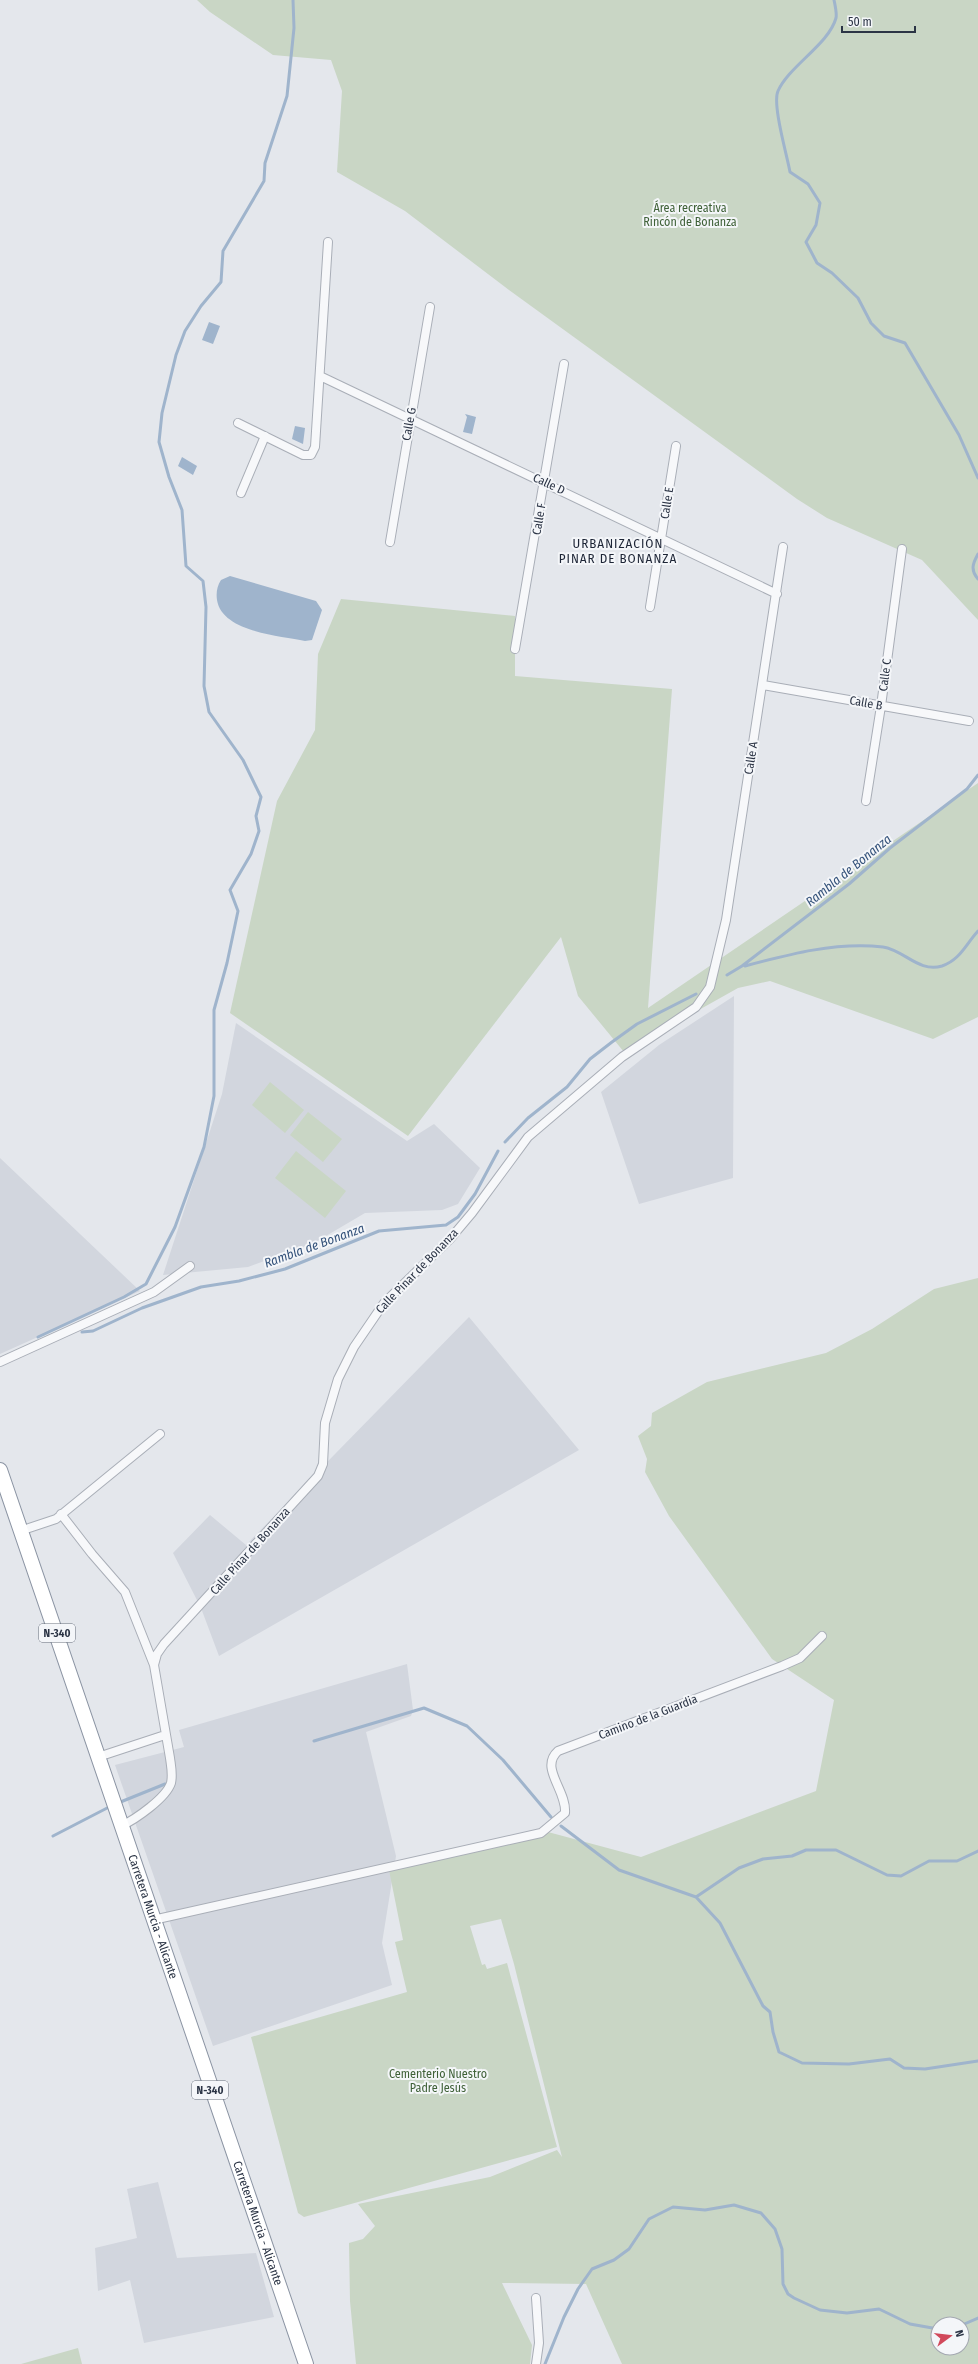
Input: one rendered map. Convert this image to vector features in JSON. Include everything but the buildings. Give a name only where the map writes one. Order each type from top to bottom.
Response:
[{"type":"highway","name":"Carretera Murcia - Alicante","points":[[0,1470],[306,2364]]},
{"type":"street","points":[[238,423],[303,455],[311,455],[315,447],[328,242]]},
{"type":"street","name":"Calle G","points":[[390,542],[430,307]]},
{"type":"street","name":"Calle F","points":[[515,649],[545,482],[564,364]]},
{"type":"street","name":"Calle D","points":[[320,376],[545,482],[777,594]]},
{"type":"street","points":[[241,493],[265,436]]},
{"type":"street","name":"Calle E","points":[[650,607],[676,446]]},
{"type":"street","name":"Calle A","points":[[716,968],[726,920],[763,685],[777,594],[782,547]]},
{"type":"street","name":"Calle C","points":[[866,801],[882,706],[902,549]]},
{"type":"street","name":"Calle B","points":[[763,685],[969,721]]},
{"type":"street","name":"Calle Pinar de Bonanza","points":[[154,1665],[157,1654],[164,1644],[318,1476],[323,1464],[325,1423],[338,1379],[354,1347],[384,1303],[450,1239],[472,1213],[528,1137],[622,1057],[696,1007],[710,987],[716,968]]},
{"type":"street","points":[[0,1362],[154,1292],[190,1266]]},
{"type":"street","points":[[20,1531],[56,1519],[160,1434]]},
{"type":"street","points":[[62,1514],[92,1554],[125,1592],[154,1665],[172,1772],[170,1784],[165,1792],[134,1820],[120,1820]]},
{"type":"street","name":"Camino de la Guardia","points":[[153,1920],[541,1833],[565,1813],[566,1803],[551,1766],[552,1758],[558,1751],[782,1666],[800,1658],[822,1636]]},
{"type":"street","points":[[98,1757],[165,1735]]},
{"type":"street","points":[[536,2298],[539,2343],[536,2364]]},
{"type":"shaded area","points":[[734,996],[733,1178],[639,1204],[601,1092],[659,1045]]},
{"type":"shaded area","points":[[236,1023],[407,1141],[434,1124],[480,1168],[458,1204],[442,1210],[365,1213],[314,1243],[248,1267],[163,1275],[222,1094]]},
{"type":"shaded area","points":[[0,1158],[140,1291],[0,1354]]},
{"type":"shaded area","points":[[469,1317],[579,1450],[219,1656],[201,1608],[173,1553],[210,1515],[246,1545]]},
{"type":"shaded area","points":[[407,1664],[413,1710],[411,1716],[366,1732],[396,1856],[382,1943],[392,1985],[213,2046],[115,1765],[184,1747],[179,1730]]},
{"type":"shaded area","points":[[158,2182],[177,2258],[256,2253],[274,2317],[144,2343],[130,2280],[98,2291],[95,2248],[137,2238],[127,2189]]},
{"type":"green space","name":"Área recreativa Rincón de Bonanza","points":[[197,0],[978,0],[978,620],[922,560],[827,518],[797,499],[509,290],[405,211],[337,172],[342,91],[331,60],[273,55],[210,12]]},
{"type":"green space","points":[[341,599],[515,616],[515,676],[672,689],[648,1008],[978,783],[978,1017],[933,1039],[770,981],[738,988],[624,1052],[578,996],[561,937],[408,1136],[230,1013],[277,801],[315,730],[318,654]]},
{"type":"green space","points":[[270,1082],[304,1110],[285,1133],[252,1105]]},
{"type":"green space","points":[[308,1112],[342,1139],[323,1162],[290,1135]]},
{"type":"green space","points":[[296,1151],[346,1191],[325,1218],[275,1178]]},
{"type":"green space","name":"Cementerio Nuestro Padre Jesús","points":[[978,1278],[978,2364],[622,2364],[586,2284],[502,2283],[532,2345],[530,2364],[356,2364],[350,2301],[349,2243],[363,2239],[375,2226],[358,2204],[490,2177],[557,2150],[562,2157],[514,1964],[501,1919],[470,1926],[482,1965],[485,1964],[487,1969],[507,1963],[557,2147],[304,2217],[298,2213],[251,2037],[407,1992],[395,1942],[403,1940],[388,1865],[548,1832],[641,1857],[816,1791],[834,1700],[772,1659],[669,1516],[645,1472],[647,1459],[638,1436],[651,1426],[652,1413],[707,1382],[826,1353],[872,1329],[934,1289]]},
{"type":"green space","points":[[78,2348],[82,2364],[21,2364]]},
{"type":"water","points":[[209,322],[220,326],[213,344],[202,340]]},
{"type":"water","points":[[465,414],[476,417],[472,434],[463,432],[467,417]]},
{"type":"water","points":[[295,426],[305,428],[303,444],[292,439]]},
{"type":"water","points":[[182,457],[197,466],[193,475],[178,466]]},
{"type":"water","points":[[230,576],[316,601],[322,610],[312,640],[305,641],[254,631],[240,626],[229,619],[221,611],[217,600],[217,595],[221,580]]},
{"type":"waterway","points":[[38,1337],[124,1297],[146,1284],[175,1227],[204,1147],[214,1096],[214,1010],[227,963],[238,911],[230,890],[251,854],[259,831],[256,816],[261,797],[243,760],[209,712],[204,686],[206,607],[203,581],[186,566],[182,510],[169,477],[159,442],[162,413],[176,355],[185,331],[201,306],[221,282],[223,251],[264,181],[265,163],[287,96],[294,28],[293,0]]},
{"type":"waterway","points":[[834,0],[836,18],[832,28],[826,37],[783,82],[778,91],[777,98],[778,118],[790,172],[808,184],[820,203],[816,225],[806,242],[817,263],[832,273],[858,298],[871,323],[884,336],[905,343],[959,435],[978,478]]},
{"type":"waterway","points":[[978,554],[973,566],[975,576],[978,579]]},
{"type":"waterway","name":"Rambla de Bonanza","points":[[727,975],[742,966],[849,884],[890,848],[967,789],[978,775]]},
{"type":"waterway","points":[[745,966],[796,953],[848,946],[883,947],[898,952],[919,964],[934,967],[942,966],[954,960],[978,931]]},
{"type":"waterway","name":"Rambla de Bonanza","points":[[505,1142],[528,1118],[567,1087],[590,1059],[637,1024],[696,994]]},
{"type":"waterway","name":"Rambla de Bonanza","points":[[82,1332],[93,1331],[142,1308],[201,1287],[239,1281],[285,1269],[379,1231],[446,1225],[458,1217],[475,1194],[498,1151]]},
{"type":"waterway","points":[[314,1741],[424,1708],[467,1726],[503,1760],[551,1817]]},
{"type":"waterway","points":[[118,1803],[165,1784]]},
{"type":"waterway","points":[[53,1836],[111,1806]]},
{"type":"waterway","points":[[561,1826],[619,1870],[696,1897],[720,1923],[763,2006],[770,2012],[773,2032],[779,2052],[802,2063],[849,2064],[890,2059],[904,2068],[925,2069],[978,2061]]},
{"type":"waterway","points":[[696,1897],[739,1868],[763,1859],[792,1856],[806,1850],[836,1850],[887,1875],[901,1876],[929,1861],[957,1861],[978,1851]]},
{"type":"waterway","points":[[545,2364],[564,2317],[578,2289],[592,2269],[614,2260],[629,2249],[649,2219],[673,2207],[705,2210],[734,2205],[761,2213],[775,2229],[782,2249],[783,2284],[788,2294],[820,2310],[847,2313],[879,2309],[910,2324],[930,2328]]},
{"type":"waterway","points":[[970,2322],[978,2318]]},
{"type":"district","name":"URBANIZACIÓN PINAR DE BONANZA","points":[[618,550]]}]
